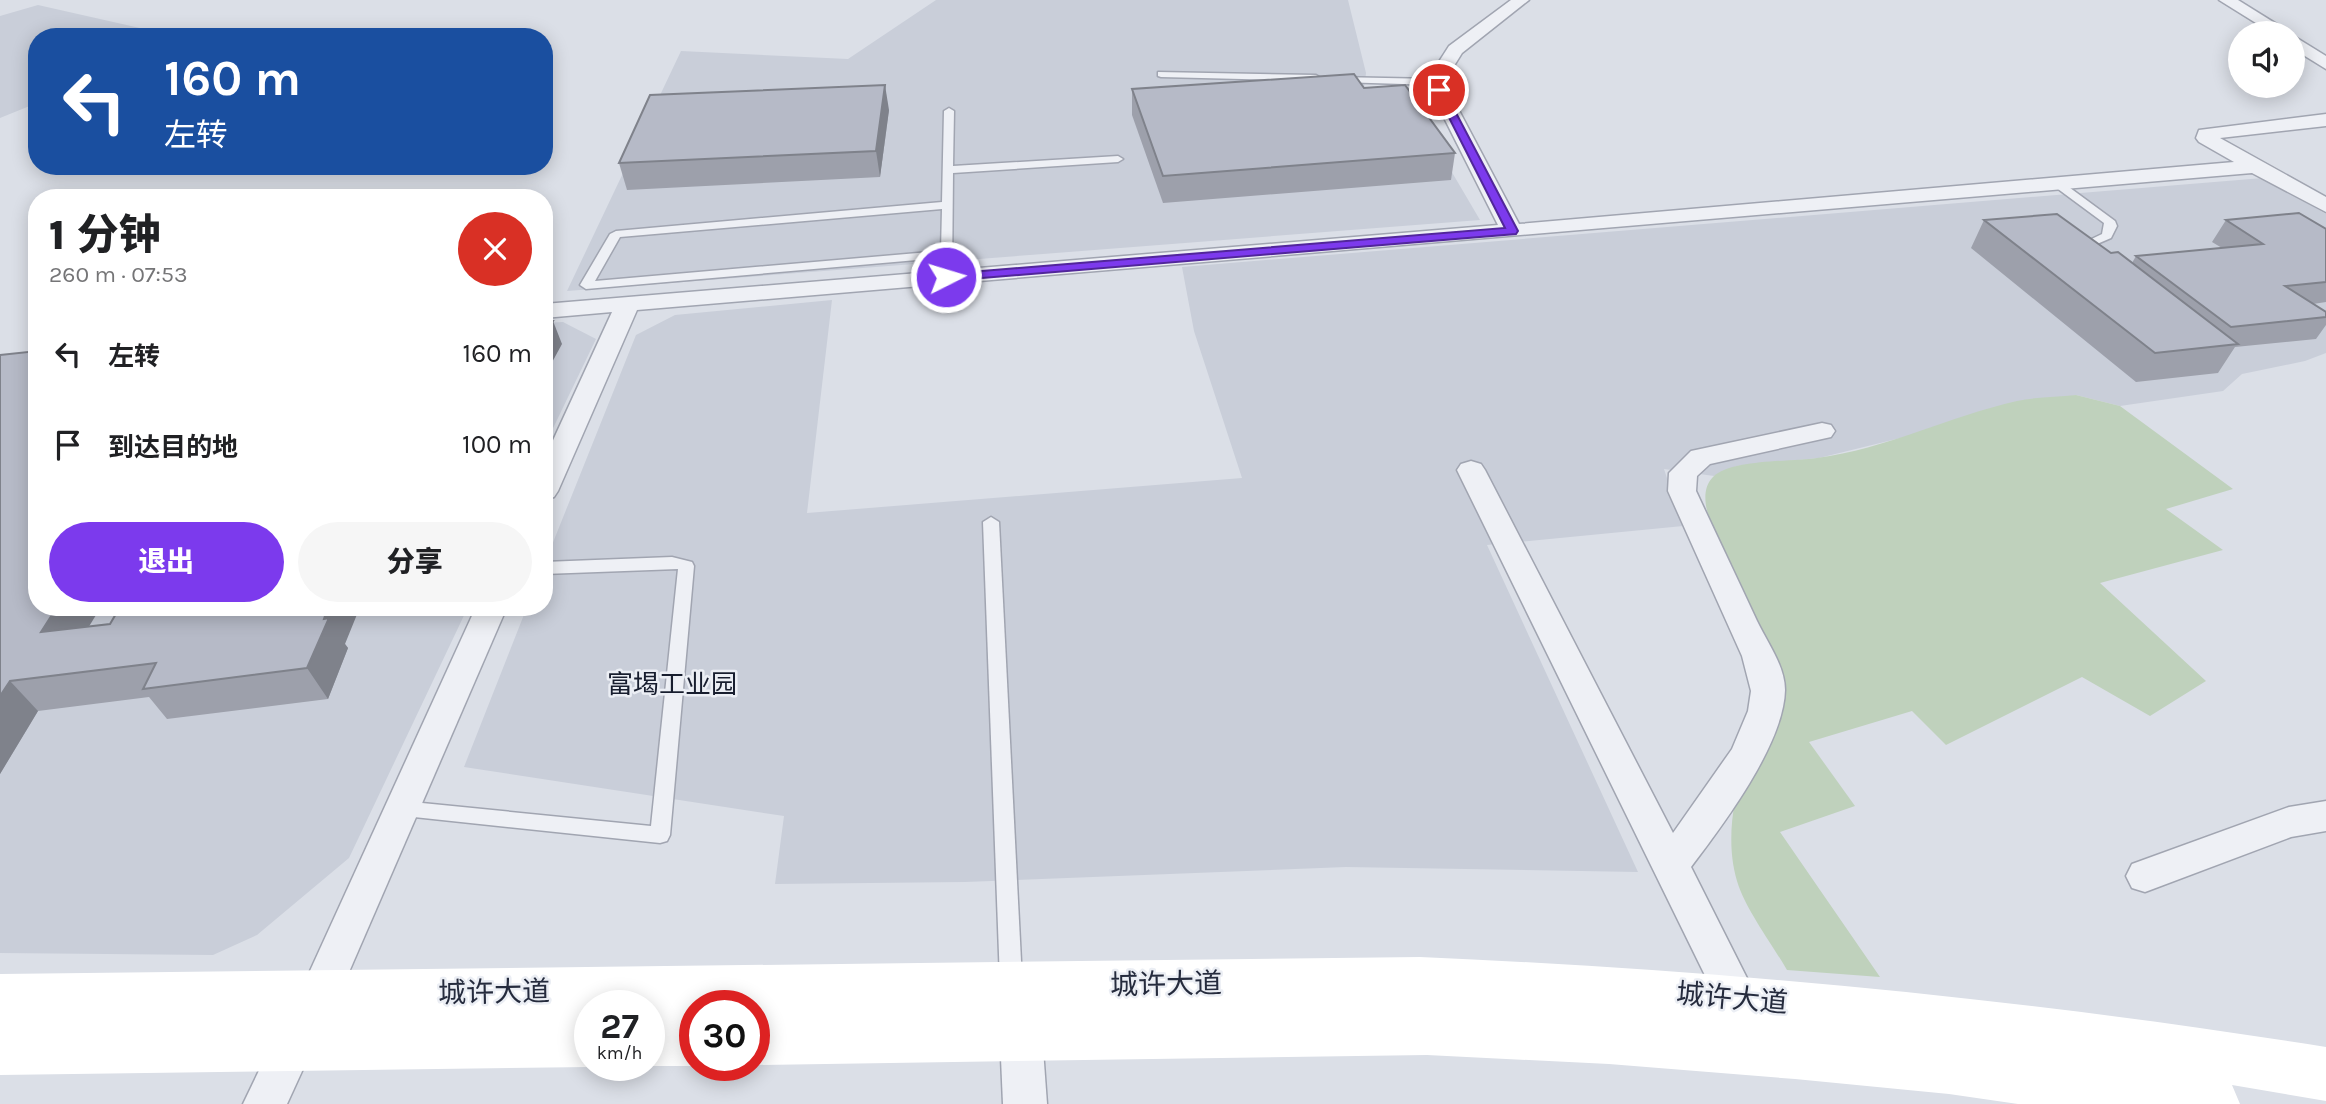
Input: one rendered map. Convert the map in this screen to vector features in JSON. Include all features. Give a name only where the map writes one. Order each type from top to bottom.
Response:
[{"type":"main road","name":"城许大道","points":[[770,1037],[1016,1010],[1420,981],[1600,988],[1933,1017],[2088,1036],[2326,1074]]},
{"type":"main road","name":"城许大道","points":[[0,999],[319,995],[1016,1010],[1427,1029],[1609,1038],[1795,1052],[1949,1067],[2212,1104]]},
{"type":"main road","name":"城许大道","points":[[0,1049],[574,1041]]},
{"type":"street","points":[[1512,231],[1435,82],[1455,50],[1521,0]]},
{"type":"street","points":[[2227,0],[2263,21]]},
{"type":"street","points":[[2305,49],[2326,64]]},
{"type":"street","points":[[2326,120],[2206,134],[2206,138],[2326,206]]},
{"type":"street","points":[[553,310],[2258,166]]},
{"type":"street","points":[[553,471],[628,304]]},
{"type":"street","points":[[1670,865],[1698,831],[1744,758],[1762,720],[1769,690],[1759,658],[1682,491],[1683,473],[1701,457],[1822,431]]},
{"type":"street","points":[[1471,470],[1737,998]]},
{"type":"street","points":[[319,995],[488,616]]},
{"type":"street","points":[[2145,877],[2290,822],[2326,816]]},
{"type":"street","points":[[1016,1010],[1025,1104]]},
{"type":"street","points":[[265,1104],[293,1045]]},
{"type":"lane","points":[[1161,74],[1435,82]]},
{"type":"lane","points":[[946,277],[949,111]]},
{"type":"lane","points":[[948,170],[1118,159]]},
{"type":"lane","points":[[2058,184],[2109,220],[2111,226],[2107,236],[2092,241],[2082,249],[2084,257],[2094,266]]},
{"type":"lane","points":[[947,254],[586,285],[616,234],[948,205]]},
{"type":"lane","points":[[991,522],[1016,1010]]},
{"type":"lane","points":[[402,809],[660,835],[686,566],[672,562],[553,568]]},
{"type":"shaded area","points":[[936,0],[1348,0],[1366,73],[1364,88],[1403,89],[1480,220],[567,291],[681,51],[848,59]]},
{"type":"shaded area","points":[[38,5],[140,28],[28,28],[28,107],[0,118],[0,16]]},
{"type":"shaded area","points":[[2263,178],[2326,214],[2326,353],[2305,361],[2242,374],[2223,391],[2120,406],[2076,395],[1819,458],[1737,466],[1714,476],[1664,469],[1683,526],[1487,545],[1638,872],[1346,867],[965,882],[775,884],[784,816],[464,767],[523,616],[553,616],[553,542],[636,335],[675,315],[832,300],[807,513],[1242,478],[1194,331],[1182,267]]},
{"type":"shaded area","points":[[563,322],[596,339],[553,428],[553,323]]},
{"type":"shaded area","points":[[0,366],[28,548],[28,616],[464,616],[349,858],[257,935],[213,955],[0,953]]},
{"type":"green space","points":[[2076,395],[2120,406],[2233,489],[2166,509],[2223,550],[2100,583],[2206,681],[2150,716],[2082,677],[1946,745],[1912,711],[1809,742],[1855,806],[1780,832],[1880,977],[1787,970],[1743,897],[1733,860],[1731,832],[1741,774],[1778,665],[1709,518],[1705,497],[1707,486],[1713,477],[1733,467],[1843,454],[1992,407],[2017,401]]},
{"type":"building","points":[[1354,74],[1364,88],[1405,85],[1455,153],[1163,176],[1132,89]]},
{"type":"building","points":[[885,85],[876,151],[619,163],[650,95]]},
{"type":"building","points":[[2299,213],[2326,229],[2326,282],[2285,286],[2326,312],[2326,317],[2231,327],[2136,256],[2263,244],[2226,220]]},
{"type":"building","points":[[2057,214],[2111,253],[2118,252],[2238,344],[2155,353],[1984,220]]},
{"type":"building","points":[[28,352],[28,616],[51,616],[41,632],[110,624],[115,616],[325,616],[324,619],[329,618],[307,668],[143,689],[156,663],[10,681],[0,696],[0,355]]},
{"type":"district","name":"富堨工业园","points":[[672,684]]},
{"type":"route","points":[[946,277],[1512,231],[1439,90]]}]
